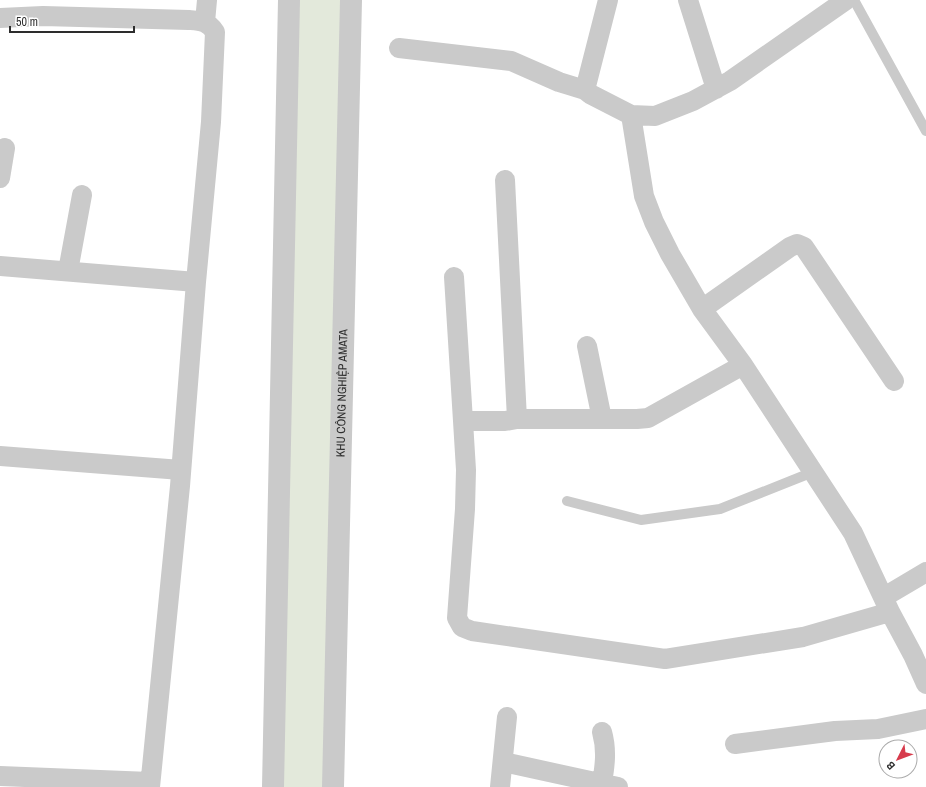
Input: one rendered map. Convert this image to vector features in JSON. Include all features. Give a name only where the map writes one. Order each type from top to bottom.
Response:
[{"type":"street","points":[[205,22],[207,0]]},
{"type":"street","points":[[273,787],[288,0]]},
{"type":"street","name":"KHU CÔNG NGHIỆP AMATA","points":[[334,787],[351,0]]},
{"type":"street","points":[[585,90],[608,0]]},
{"type":"street","points":[[688,0],[716,89]]},
{"type":"street","points":[[399,48],[511,61],[559,82],[585,90],[631,115],[655,116],[693,102],[730,81],[846,0]]},
{"type":"street","points":[[0,18],[43,16],[103,17],[205,22],[212,27],[215,32],[212,122],[196,282],[181,470],[150,785],[0,776]]},
{"type":"street","points":[[631,115],[644,196],[654,222],[670,254],[702,309],[743,365],[852,533],[887,604],[920,652],[926,684]]},
{"type":"street","points":[[0,178],[5,148]]},
{"type":"street","points":[[505,180],[517,419]]},
{"type":"street","points":[[68,271],[82,195]]},
{"type":"street","points":[[702,309],[790,247],[797,244],[804,247],[894,381]]},
{"type":"street","points":[[0,266],[196,282]]},
{"type":"street","points":[[454,277],[466,470],[465,509],[457,618],[462,627],[472,631],[665,659],[803,638],[887,604],[926,572]]},
{"type":"street","points":[[587,346],[602,419]]},
{"type":"street","points":[[462,421],[648,418],[743,365]]},
{"type":"street","points":[[0,456],[181,470]]},
{"type":"street","points":[[500,787],[507,717]]},
{"type":"street","points":[[735,744],[835,731],[878,729],[926,719]]},
{"type":"street","points":[[503,762],[610,785],[606,763],[605,743],[602,732]]},
{"type":"lane","points":[[854,0],[926,131]]},
{"type":"lane","points":[[567,501],[641,520],[720,508],[813,472]]},
{"type":"shaded area","points":[[298,0],[342,0],[324,787],[283,787]]}]
